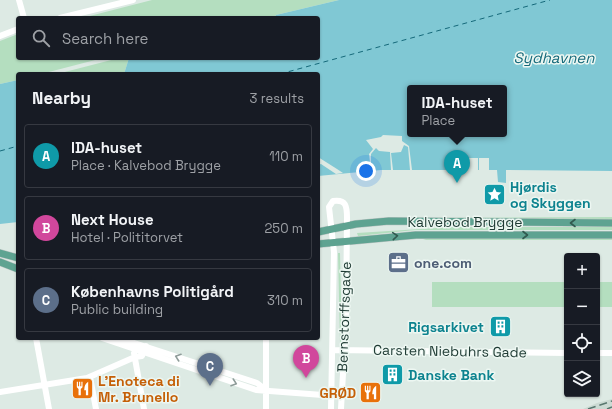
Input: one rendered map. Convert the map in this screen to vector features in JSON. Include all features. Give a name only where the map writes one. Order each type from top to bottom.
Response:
[{"type":"main road","name":"Kalvebod Brygge","points":[[320,232],[347,226],[389,221],[612,223]]},
{"type":"main road","name":"Kalvebod Brygge","points":[[320,244],[416,235],[612,235]]},
{"type":"main road","points":[[0,253],[16,257]]},
{"type":"main road","points":[[0,262],[16,268]]},
{"type":"street","points":[[20,0],[24,16]]},
{"type":"street","points":[[67,16],[110,3],[133,0]]},
{"type":"street","points":[[0,36],[16,30]]},
{"type":"street","points":[[333,229],[329,207],[333,201],[341,200],[347,206],[347,226]]},
{"type":"street","name":"Bernstorffsgade","points":[[341,409],[346,321],[347,226]]},
{"type":"street","name":"Bernstorffsgade","points":[[331,409],[333,396],[334,350],[333,229]]},
{"type":"street","points":[[36,340],[49,409]]},
{"type":"street","points":[[110,340],[135,346],[257,384],[266,390],[277,393],[342,396]]},
{"type":"street","points":[[123,340],[135,346]]},
{"type":"street","points":[[266,340],[266,409]]},
{"type":"street","points":[[135,346],[135,357],[144,409]]},
{"type":"street","points":[[0,392],[90,377],[135,357],[142,356],[145,349]]},
{"type":"street","name":"Carsten Niebuhrs Gade","points":[[334,350],[564,353]]},
{"type":"street","points":[[600,353],[612,353]]},
{"type":"street","points":[[90,377],[96,409]]},
{"type":"shaded area","points":[[612,399],[612,409],[583,409],[597,403]]},
{"type":"green space","points":[[152,0],[339,0],[276,16],[90,16]]},
{"type":"green space","points":[[16,35],[16,60],[95,60],[49,72],[16,72],[16,80],[0,84],[0,41]]},
{"type":"green space","points":[[111,60],[128,60],[125,72],[65,72]]},
{"type":"green space","points":[[612,217],[612,219],[379,218],[392,218]]},
{"type":"green space","points":[[452,227],[612,227],[612,230],[415,230],[358,236],[357,233]]},
{"type":"green space","points":[[612,239],[612,240],[423,240]]},
{"type":"green space","points":[[338,253],[340,253],[342,342],[340,342]]},
{"type":"green space","points":[[432,282],[564,282],[564,307],[432,307]]},
{"type":"green space","points":[[600,282],[612,282],[612,307],[600,307]]},
{"type":"water","name":"Sydhavnen","points":[[339,0],[612,0],[612,171],[506,170],[506,183],[498,182],[497,170],[478,170],[478,158],[458,158],[458,170],[381,170],[320,176],[320,72],[125,72],[128,60],[320,60],[320,16],[276,16]]},
{"type":"water","points":[[16,80],[16,222],[0,224],[0,84]]},
{"type":"pier","points":[[383,135],[402,136],[402,141],[409,146],[412,170],[410,170],[408,147],[404,145],[401,152],[391,153],[393,170],[391,170],[390,152],[379,151],[376,148],[371,154],[371,171],[369,154],[373,149],[366,140],[381,137]]},
{"type":"pier","points":[[320,158],[343,173],[336,174],[321,164]]},
{"type":"pier","points":[[479,158],[489,158],[489,170],[479,170]]},
{"type":"ferry route","points":[[287,72],[550,0]]},
{"type":"ferry route","points":[[0,151],[16,147]]},
{"type":"railway","points":[[588,409],[612,401]]},
{"type":"railway","points":[[607,409],[612,407]]},
{"type":"place","name":"IDA-huset","points":[[457,183]]},
{"type":"place","name":"Hjørdis og Skyggen","points":[[494,195]]},
{"type":"place","name":"one.com","points":[[398,263]]},
{"type":"place","name":"Rigsarkivet","points":[[500,327]]},
{"type":"place","name":"Danske Bank","points":[[392,375]]},
{"type":"place","name":"Next House","points":[[306,378]]},
{"type":"place","name":"Københavns Politigård","points":[[210,386]]},
{"type":"place","name":"L'Enoteca di Mr. Brunello","points":[[82,389]]},
{"type":"place","name":"GRØD","points":[[371,393]]}]
